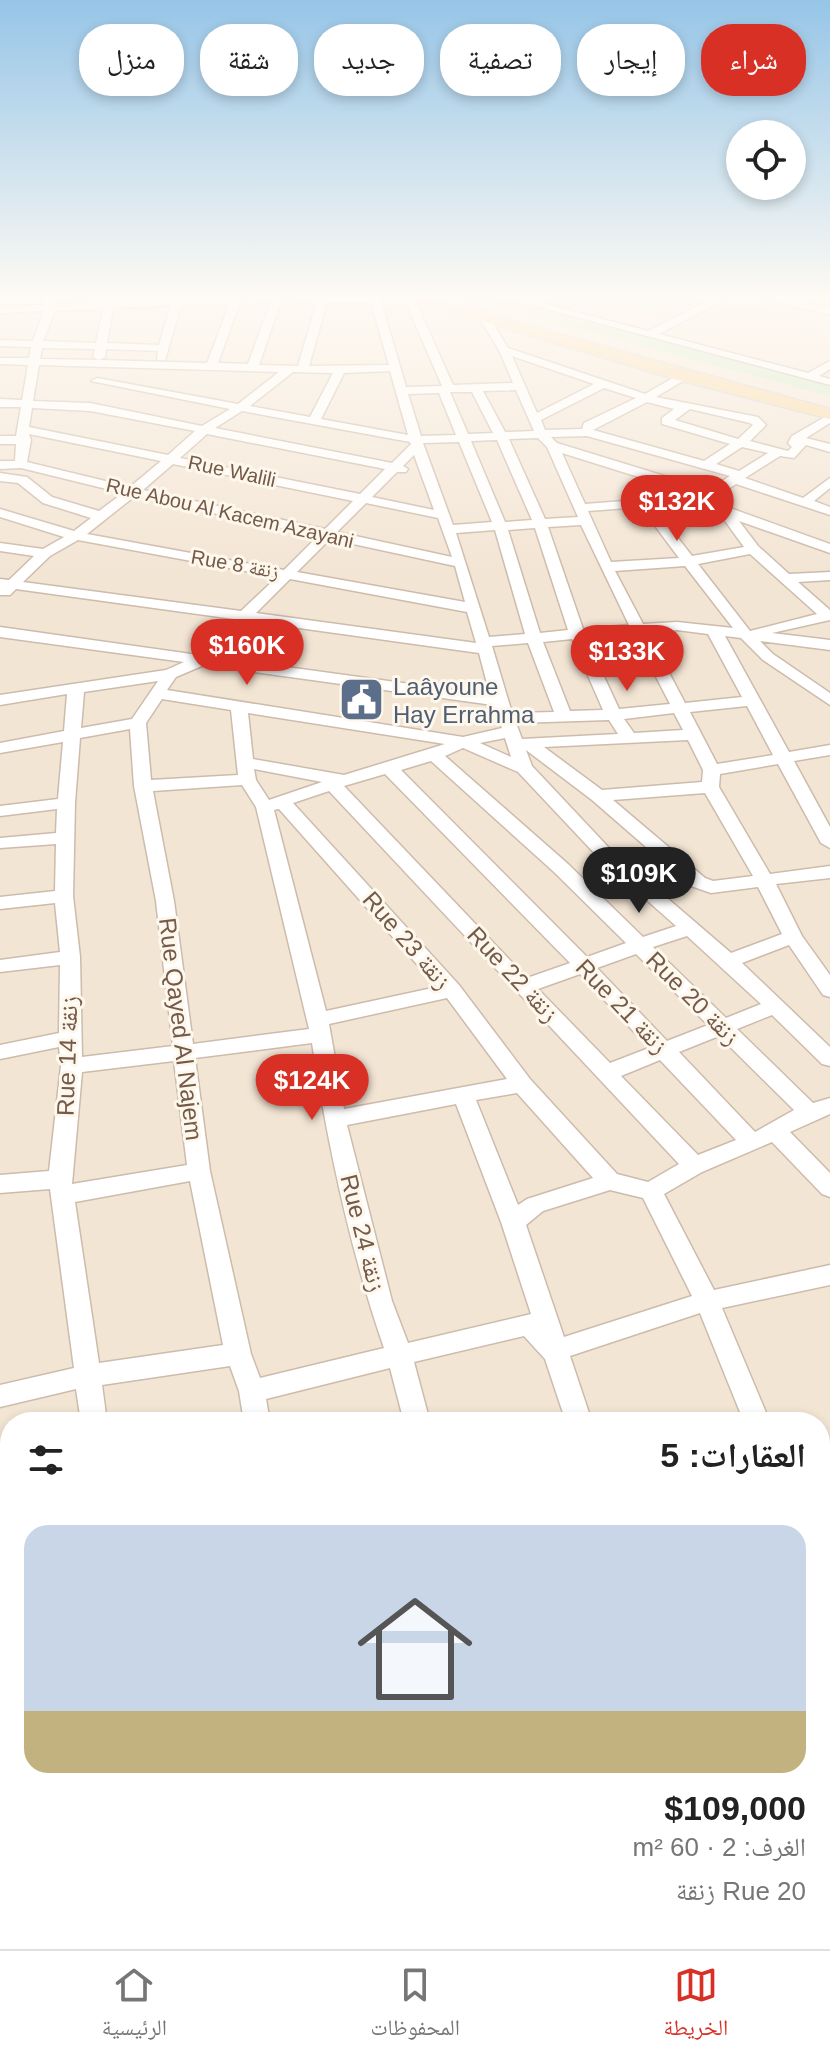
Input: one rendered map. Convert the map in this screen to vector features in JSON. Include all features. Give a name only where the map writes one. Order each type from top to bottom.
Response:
[{"type":"main road","points":[[731,389],[830,416]]},
{"type":"main road","points":[[778,389],[830,403]]},
{"type":"street","points":[[0,476],[7,469],[21,464],[31,389]]},
{"type":"street","points":[[90,407],[95,389]]},
{"type":"street","points":[[135,389],[417,443],[587,432],[706,465],[830,511]]},
{"type":"street","points":[[0,597],[6,584],[45,553],[76,536],[133,492],[205,429],[267,389]]},
{"type":"street","points":[[314,421],[330,389]]},
{"type":"street","points":[[524,768],[513,727],[471,608],[461,563],[426,473],[403,391],[446,389],[500,526],[534,638],[564,716]]},
{"type":"street","points":[[476,389],[540,524],[578,635],[611,715],[630,740]]},
{"type":"street","points":[[522,389],[541,434],[553,446],[606,567],[683,710],[711,778],[793,937],[830,990]]},
{"type":"street","points":[[536,418],[593,389]]},
{"type":"street","points":[[618,389],[683,408]]},
{"type":"street","points":[[587,432],[588,426],[662,389]]},
{"type":"street","points":[[15,390],[30,396],[426,473]]},
{"type":"street","points":[[0,403],[30,396]]},
{"type":"street","points":[[706,465],[742,442],[760,427],[758,422],[697,405],[683,408],[666,421],[691,428],[742,442],[778,452],[790,455],[800,446],[794,443],[796,439],[830,416]]},
{"type":"street","points":[[632,468],[691,428]]},
{"type":"street","name":"Rue Walili","points":[[0,440],[24,434],[173,458],[441,515]]},
{"type":"street","points":[[796,439],[830,448]]},
{"type":"street","points":[[0,700],[170,674],[200,661],[417,443]]},
{"type":"street","points":[[553,446],[679,485],[725,511],[830,549]]},
{"type":"street","points":[[448,529],[540,524],[644,503],[703,499],[778,452]]},
{"type":"street","name":"Rue Abou Al Kacem Azayani","points":[[0,465],[21,464],[133,492],[461,563]]},
{"type":"street","points":[[22,480],[38,469]]},
{"type":"street","points":[[0,476],[22,480],[32,493],[48,501],[101,516]]},
{"type":"street","points":[[804,503],[830,482]]},
{"type":"street","points":[[644,503],[746,635],[768,657],[830,700]]},
{"type":"street","points":[[725,511],[753,549],[829,616]]},
{"type":"street","name":"Rue 8 زنقة","points":[[0,513],[76,536],[471,608]]},
{"type":"street","points":[[802,540],[830,530]]},
{"type":"street","points":[[0,547],[45,553]]},
{"type":"street","points":[[606,567],[690,561],[753,549]]},
{"type":"street","points":[[785,578],[830,576]]},
{"type":"street","points":[[6,584],[484,645],[683,626],[830,645]]},
{"type":"street","points":[[627,608],[683,626]]},
{"type":"street","points":[[746,635],[829,616]]},
{"type":"street","points":[[713,629],[830,843]]},
{"type":"street","points":[[0,632],[200,661],[513,727],[630,740],[692,735]]},
{"type":"street","points":[[729,661],[830,645]]},
{"type":"street","points":[[0,748],[138,723],[170,674]]},
{"type":"street","name":"Rue 14 زنقة","points":[[76,688],[66,803],[64,896],[70,957],[69,1038],[72,1066],[61,1187],[92,1412]]},
{"type":"street","points":[[156,693],[463,742],[524,768],[604,853],[728,961],[830,1059]]},
{"type":"street","points":[[239,705],[247,772],[274,805],[513,727],[564,716],[683,710],[750,701]]},
{"type":"street","name":"Rue Qayed Al Najem","points":[[138,723],[143,786],[165,901],[199,1171],[238,1354],[252,1391],[255,1412]]},
{"type":"street","points":[[513,727],[698,882],[711,887],[830,872]]},
{"type":"street","points":[[598,796],[711,778],[784,758],[830,750]]},
{"type":"street","name":"Rue 20 زنقة","points":[[434,755],[561,868],[723,1028],[820,1109]]},
{"type":"street","name":"Rue 21 زنقة","points":[[389,768],[507,885],[752,1143]]},
{"type":"street","points":[[143,786],[247,772],[338,782]]},
{"type":"street","name":"Rue 22 زنقة","points":[[338,782],[604,1074],[694,1166]]},
{"type":"street","points":[[0,811],[66,803]]},
{"type":"street","name":"Rue 23 زنقة","points":[[274,805],[452,990],[522,1084],[610,1181]]},
{"type":"street","name":"Rue 24 زنقة","points":[[274,805],[320,1028],[335,1119],[380,1301],[399,1354],[414,1412]]},
{"type":"street","points":[[0,843],[65,838]]},
{"type":"street","points":[[0,903],[64,896]]},
{"type":"street","points":[[525,986],[689,928]]},
{"type":"street","points":[[728,961],[793,937]]},
{"type":"street","points":[[0,966],[70,957]]},
{"type":"street","points":[[72,1066],[320,1028],[452,990]]},
{"type":"street","points":[[604,1074],[775,1006]]},
{"type":"street","points":[[0,1052],[69,1038]]},
{"type":"street","points":[[335,1119],[522,1084]]},
{"type":"street","points":[[463,1095],[513,1222],[575,1412]]},
{"type":"street","points":[[513,1222],[535,1205],[610,1181],[651,1191],[694,1166],[752,1143],[820,1109]]},
{"type":"street","points":[[774,1130],[830,1188]]},
{"type":"street","points":[[0,1184],[61,1187],[199,1171]]},
{"type":"street","points":[[651,1191],[707,1301],[753,1412]]},
{"type":"street","points":[[554,1351],[707,1301],[830,1275]]},
{"type":"street","points":[[252,1391],[529,1324],[554,1351]]},
{"type":"street","points":[[0,1396],[86,1376],[238,1354]]},
{"type":"shaded area","points":[[0,389],[830,389],[830,1412],[0,1412]]},
{"type":"green space","points":[[804,389],[830,389],[830,396]]},
{"type":"place","name":"Laâyoune Hay Errahma","points":[[362,700]]}]
